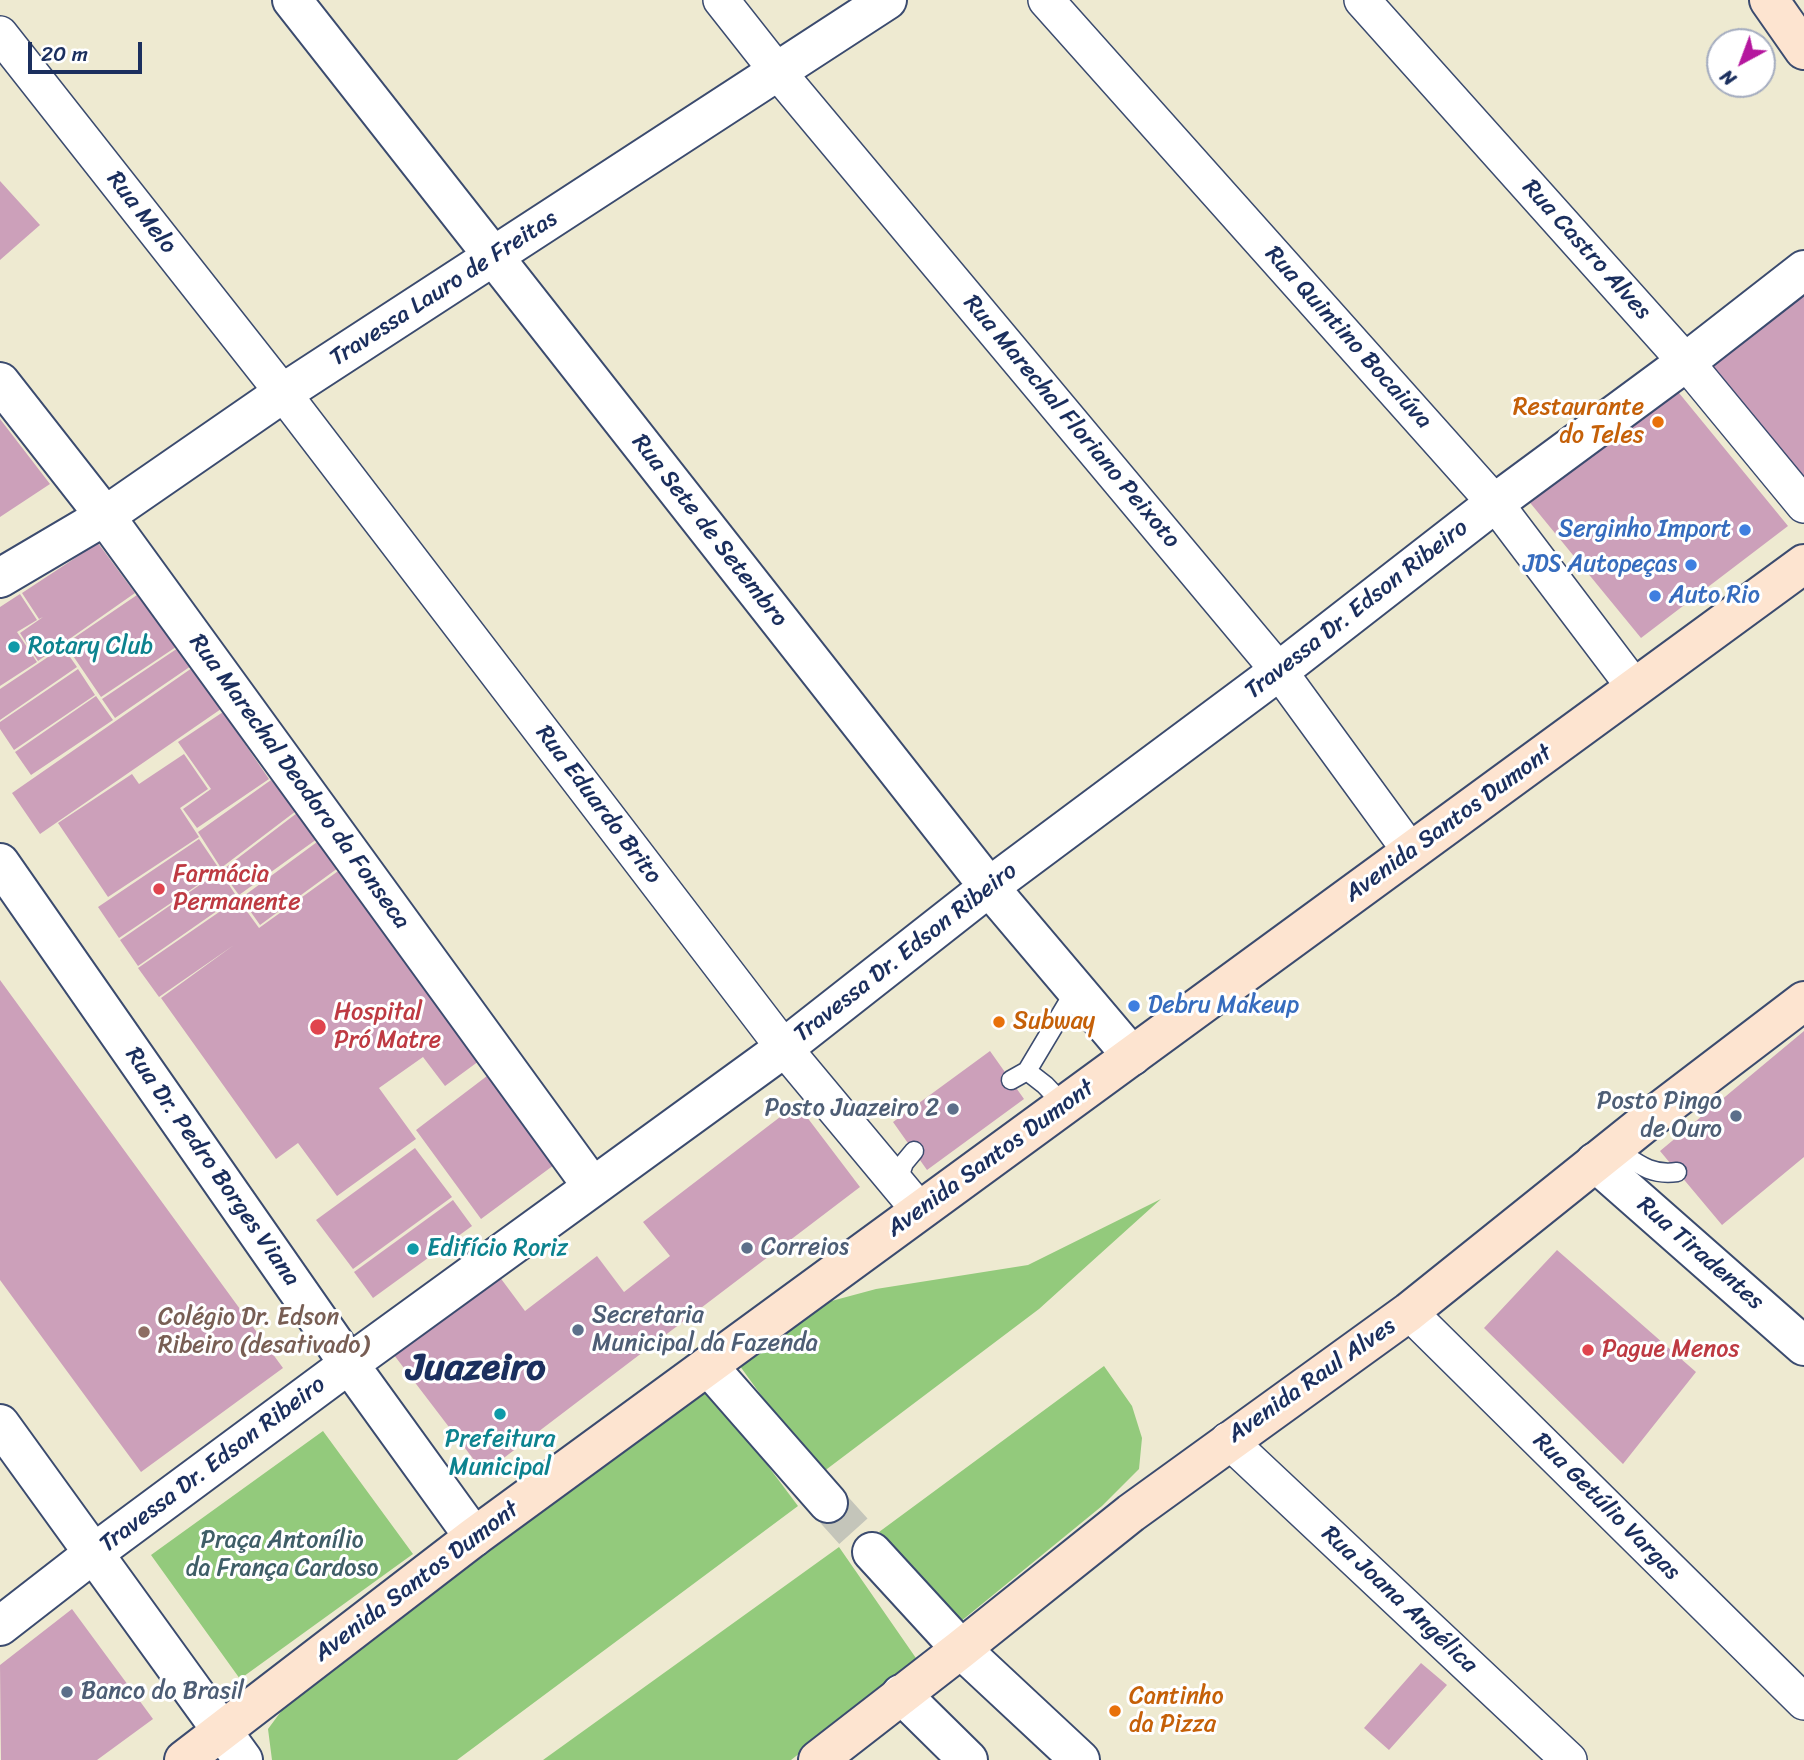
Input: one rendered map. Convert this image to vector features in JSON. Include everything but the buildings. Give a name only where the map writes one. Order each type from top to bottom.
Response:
[{"type":"main road","points":[[1769,0],[1804,50]]},
{"type":"main road","name":"Avenida Santos Dumont","points":[[184,1760],[232,1746],[474,1537],[708,1366],[909,1197],[1065,1105],[1804,564]]},
{"type":"main road","name":"Avenida Raul Alves","points":[[818,1760],[1130,1513],[1409,1312],[1605,1155],[1804,1001]]},
{"type":"street","name":"Rua Sete de Setembro","points":[[292,0],[989,887],[1132,1056]]},
{"type":"street","name":"Rua Marechal Floriano Peixoto","points":[[721,0],[777,71],[1279,671],[1411,852]]},
{"type":"street","name":"Travessa Lauro de Freitas","points":[[0,578],[105,516],[283,393],[887,0]]},
{"type":"street","name":"Rua Quintino Bocaiúva","points":[[1046,0],[1495,503],[1635,688]]},
{"type":"street","name":"Rua Castro Alves","points":[[1362,0],[1686,362],[1804,505]]},
{"type":"street","name":"Rua Melo","points":[[0,34],[283,393]]},
{"type":"street","name":"Travessa Dr. Edson Ribeiro","points":[[0,1626],[349,1364],[785,1048],[989,887],[1279,671],[1495,503],[1686,362],[1804,270]]},
{"type":"street","name":"Rua Marechal Deodoro da Fonseca","points":[[0,382],[105,516],[592,1186]]},
{"type":"street","name":"Rua Eduardo Brito","points":[[283,393],[785,1048],[909,1197]]},
{"type":"street","name":"Rua Dr. Pedro Borges Viana","points":[[0,863],[349,1364],[474,1537]]},
{"type":"street","name":"Rua Tiradentes","points":[[1605,1155],[1804,1346]]},
{"type":"street","name":"Rua Getúlio Vargas","points":[[1409,1312],[1804,1702]]},
{"type":"street","points":[[708,1366],[828,1503]]},
{"type":"street","points":[[0,1424],[232,1746]]},
{"type":"street","name":"Rua Joana Angélica","points":[[1228,1440],[1569,1760]]},
{"type":"street","points":[[872,1552],[961,1649],[1080,1760]]},
{"type":"street","points":[[901,1693],[968,1760]]},
{"type":"lane","points":[[1065,1105],[1045,1085],[1019,1076],[1076,989]]},
{"type":"lane","points":[[909,1197],[904,1163],[914,1151]]},
{"type":"lane","points":[[1605,1155],[1662,1174],[1677,1172]]},
{"type":"green space","points":[[1161,1199],[1039,1309],[819,1475],[737,1362],[824,1303],[876,1289],[1028,1265]]},
{"type":"green space","points":[[1104,1366],[1132,1406],[1142,1438],[1139,1469],[1102,1506],[960,1622],[879,1532]]},
{"type":"green space","points":[[705,1382],[798,1506],[457,1760],[272,1760],[268,1729],[291,1698]]},
{"type":"green space","name":"Praça Antonílio da França Cardoso","points":[[323,1431],[413,1554],[240,1679],[151,1555]]},
{"type":"green space","points":[[839,1547],[918,1661],[791,1760],[543,1760]]},
{"type":"tunnel","points":[[828,1503],[872,1552]]},
{"type":"place","name":"Restaurante do Teles","points":[[1658,422]]},
{"type":"place","name":"Serginho Import","points":[[1745,530]]},
{"type":"place","name":"JDS Autopeças","points":[[1691,565]]},
{"type":"place","name":"Auto Rio","points":[[1655,596]]},
{"type":"place","name":"Rotary Club","points":[[14,647]]},
{"type":"place","name":"Farmácia Permanente","points":[[159,889]]},
{"type":"place","name":"Debru Makeup","points":[[1134,1006]]},
{"type":"place","name":"Subway","points":[[999,1022]]},
{"type":"place","name":"Hospital Pró Matre","points":[[318,1027]]},
{"type":"place","name":"Posto Juazeiro 2","points":[[953,1109]]},
{"type":"place","name":"Posto Pingo de Ouro","points":[[1736,1116]]},
{"type":"place","name":"Correios","points":[[747,1248]]},
{"type":"place","name":"Edifício Roriz","points":[[413,1249]]},
{"type":"place","name":"Secretaria Municipal da Fazenda","points":[[578,1330]]},
{"type":"place","name":"Colégio Dr. Edson Ribeiro (desativado)","points":[[144,1332]]},
{"type":"place","name":"Pague Menos","points":[[1588,1350]]},
{"type":"place","name":"Prefeitura Municipal","points":[[500,1414]]},
{"type":"place","name":"Banco do Brasil","points":[[67,1692]]},
{"type":"place","name":"Cantinho da Pizza","points":[[1115,1711]]},
{"type":"district","name":"Juazeiro","points":[[476,1369]]}]
